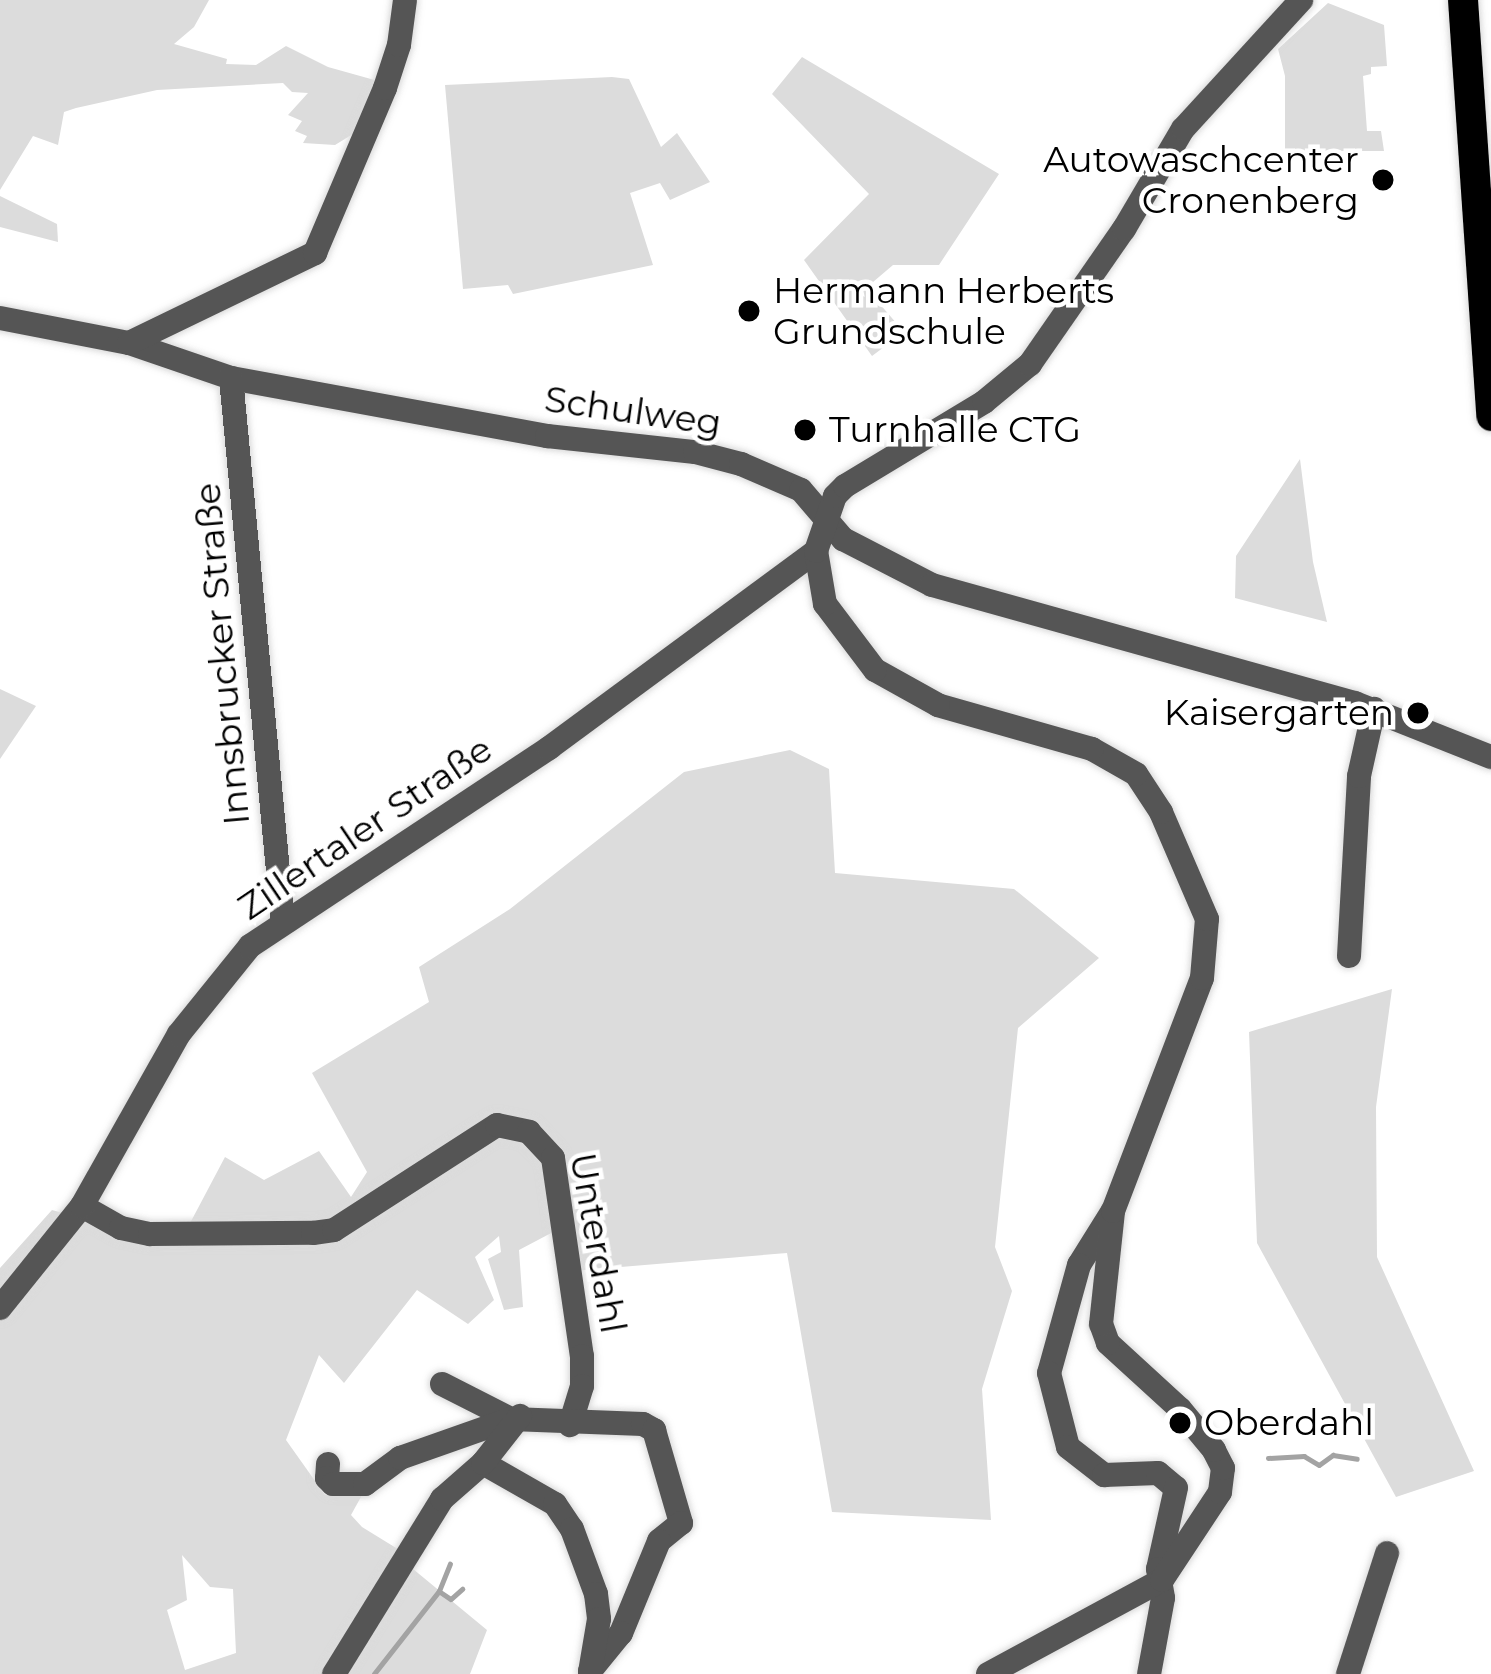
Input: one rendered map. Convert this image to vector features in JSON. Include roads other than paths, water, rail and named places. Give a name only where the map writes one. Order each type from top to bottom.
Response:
[{"type":"main road","points":[[1463,0],[1481,104],[1491,416]]},
{"type":"street","points":[[129,343],[315,253],[385,88],[400,45],[405,0]]},
{"type":"street","points":[[988,1674],[1162,1580],[1212,1508],[1223,1468],[1180,1409],[1103,1335],[1101,1305],[1113,1210],[1202,978],[1209,939],[1203,903],[1162,812],[1136,774],[1092,749],[969,716],[892,682],[861,658],[835,623],[818,579],[816,551],[845,486],[984,402],[1030,364],[1124,229],[1184,129],[1301,0]]},
{"type":"street","name":"Schulweg","points":[[0,318],[129,343],[231,378],[547,436],[695,452],[801,490],[843,539],[932,585],[1374,709],[1491,757]]},
{"type":"street","name":"Innsbrucker Straße","points":[[231,378],[283,923]]},
{"type":"street","name":"Zillertaler Straße","points":[[0,1308],[82,1206],[179,1034],[250,946],[549,748],[816,551]]},
{"type":"street","points":[[1349,956],[1359,776],[1374,709]]},
{"type":"street","name":"Unterdahl","points":[[82,1206],[121,1228],[150,1234],[334,1230],[497,1125],[530,1132],[553,1159],[582,1356],[582,1386],[570,1425]]},
{"type":"street","points":[[1113,1210],[1090,1242],[1068,1292],[1049,1373],[1067,1448],[1104,1475],[1158,1473],[1176,1489],[1172,1524],[1158,1569],[1162,1580],[1149,1674]]},
{"type":"street","points":[[442,1384],[516,1418],[570,1425],[650,1426],[681,1523],[659,1541],[621,1633],[590,1672]]},
{"type":"street","points":[[334,1674],[442,1498],[483,1463],[516,1418]]},
{"type":"street","points":[[328,1464],[327,1478],[333,1484],[365,1484],[400,1458],[516,1418]]},
{"type":"street","points":[[483,1463],[555,1504],[572,1529],[596,1594],[598,1619],[590,1672]]},
{"type":"street","points":[[1348,1674],[1388,1553]]},
{"type":"waterway","points":[[1268,1458],[1304,1456],[1319,1465],[1333,1455],[1357,1459]]},
{"type":"waterway","points":[[374,1674],[439,1591],[450,1564]]},
{"type":"waterway","points":[[439,1591],[451,1599],[462,1589]]},
{"type":"place","name":"Autowaschcenter Cronenberg","points":[[1383,180]]},
{"type":"place","name":"Hermann Herberts Grundschule","points":[[749,311]]},
{"type":"place","name":"Turnhalle CTG","points":[[805,430]]},
{"type":"place","name":"Kaisergarten","points":[[1418,713]]},
{"type":"place","name":"Oberdahl","points":[[1180,1423]]}]
